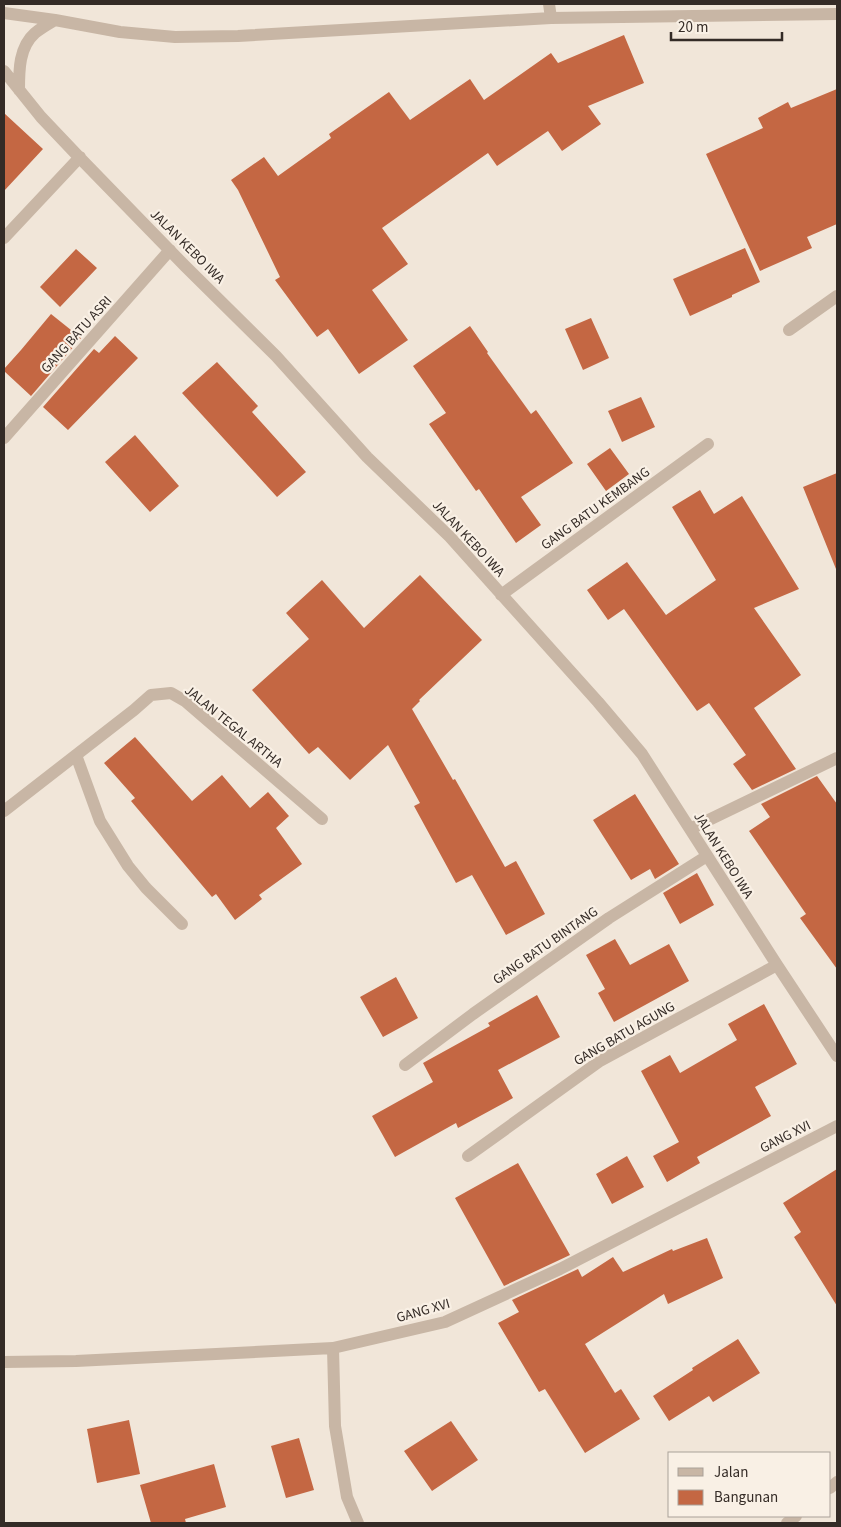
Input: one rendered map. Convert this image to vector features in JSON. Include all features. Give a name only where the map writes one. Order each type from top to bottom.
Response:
[{"type":"street","points":[[549,4],[551,18]]},
{"type":"street","points":[[4,14],[55,20],[120,32],[174,37],[238,36],[551,18],[837,14]]},
{"type":"street","points":[[19,90],[19,68],[25,45],[35,34],[55,20]]},
{"type":"street","name":"JALAN KEBO IWA","points":[[4,71],[42,118],[80,158],[276,356],[367,457],[450,537],[598,702],[642,754],[776,965],[837,1056]]},
{"type":"street","points":[[4,238],[80,158]]},
{"type":"street","name":"GANG BATU ASRI","points":[[4,438],[170,250]]},
{"type":"street","points":[[789,330],[837,296]]},
{"type":"street","name":"GANG BATU KEMBANG","points":[[501,595],[708,444]]},
{"type":"street","name":"JALAN TEGAL ARTHA","points":[[4,811],[151,695],[171,694],[185,701],[322,818]]},
{"type":"street","points":[[76,755],[100,821],[128,866],[146,888],[182,924]]},
{"type":"street","points":[[690,829],[837,758]]},
{"type":"street","name":"GANG BATU BINTANG","points":[[404,1065],[609,918],[707,856]]},
{"type":"street","name":"GANG BATU AGUNG","points":[[468,1156],[600,1061],[776,965]]},
{"type":"street","name":"GANG XVI","points":[[4,1362],[76,1362],[333,1348],[445,1322],[560,1269],[837,1126]]},
{"type":"street","points":[[333,1348],[335,1426],[347,1497],[358,1523]]},
{"type":"building","points":[[624,35],[644,83],[588,106],[601,124],[562,151],[548,131],[497,166],[488,153],[382,228],[408,264],[372,290],[408,340],[359,374],[328,329],[317,337],[275,280],[280,277],[238,190],[231,180],[264,157],[278,176],[331,138],[329,134],[389,92],[410,120],[470,79],[484,100],[551,53],[558,63]]},
{"type":"building","points":[[837,89],[837,224],[807,237],[812,248],[760,271],[706,154],[763,128],[758,118],[788,102],[791,108]]},
{"type":"building","points":[[4,113],[43,149],[4,191]]},
{"type":"building","points":[[745,248],[760,282],[690,316],[673,279]]},
{"type":"building","points":[[76,249],[97,268],[60,307],[40,287]]},
{"type":"building","points":[[51,314],[81,338],[31,396],[4,369]]},
{"type":"building","points":[[591,318],[609,358],[583,370],[565,329]]},
{"type":"building","points":[[470,326],[531,414],[536,410],[573,463],[521,497],[541,525],[516,543],[479,489],[476,491],[429,424],[446,413],[413,366]]},
{"type":"building","points":[[115,336],[138,358],[68,430],[43,407],[94,349],[99,353]]},
{"type":"building","points":[[217,362],[258,406],[252,412],[306,472],[277,497],[182,393]]},
{"type":"building","points":[[641,397],[655,427],[622,442],[608,411]]},
{"type":"building","points":[[135,435],[179,486],[150,512],[105,462]]},
{"type":"building","points":[[610,448],[629,474],[606,491],[587,464]]},
{"type":"building","points":[[837,473],[837,568],[836,569],[803,487]]},
{"type":"building","points":[[700,490],[714,514],[742,496],[799,589],[754,608],[801,675],[754,708],[796,769],[752,790],[733,764],[746,755],[709,703],[697,711],[624,609],[608,620],[587,590],[627,562],[666,615],[716,580],[672,507]]},
{"type":"building","points":[[420,575],[482,640],[412,709],[453,780],[455,779],[505,867],[516,861],[545,914],[506,935],[472,875],[456,883],[414,806],[420,803],[388,745],[350,780],[318,747],[309,754],[252,690],[309,639],[286,613],[322,580],[364,628]]},
{"type":"building","points":[[135,737],[192,801],[222,775],[250,808],[268,792],[289,816],[276,828],[302,864],[259,895],[262,899],[235,920],[216,894],[212,897],[131,801],[135,798],[104,763]]},
{"type":"building","points":[[817,776],[837,804],[837,969],[800,918],[806,914],[749,831],[770,817],[761,804]]},
{"type":"building","points":[[635,794],[679,864],[655,879],[650,869],[631,880],[593,820]]},
{"type":"building","points":[[697,873],[714,905],[680,924],[663,893]]},
{"type":"building","points":[[615,939],[630,965],[669,944],[689,981],[614,1022],[598,993],[605,989],[586,955]]},
{"type":"building","points":[[396,977],[418,1018],[383,1037],[360,997]]},
{"type":"building","points":[[537,995],[560,1037],[498,1070],[513,1098],[458,1128],[456,1123],[395,1157],[372,1116],[433,1082],[423,1063],[490,1026],[488,1023]]},
{"type":"building","points":[[764,1004],[797,1064],[755,1087],[771,1116],[697,1157],[700,1163],[667,1182],[653,1156],[679,1142],[641,1071],[670,1055],[680,1073],[737,1040],[728,1024]]},
{"type":"building","points":[[627,1156],[644,1187],[612,1204],[596,1174]]},
{"type":"building","points":[[518,1163],[570,1255],[504,1286],[455,1198]]},
{"type":"building","points":[[837,1169],[837,1306],[794,1237],[801,1232],[783,1203]]},
{"type":"building","points":[[707,1238],[723,1278],[668,1304],[664,1294],[585,1344],[615,1393],[621,1389],[640,1419],[585,1453],[545,1389],[539,1392],[498,1323],[519,1312],[512,1300],[578,1269],[582,1277],[613,1257],[623,1272],[672,1249],[673,1251]]},
{"type":"building","points":[[738,1339],[760,1373],[713,1402],[709,1396],[669,1421],[653,1396],[693,1370],[692,1368]]},
{"type":"building","points":[[129,1420],[140,1474],[97,1483],[87,1429]]},
{"type":"building","points":[[451,1421],[478,1460],[432,1491],[404,1451]]},
{"type":"building","points":[[299,1438],[314,1490],[286,1498],[271,1446]]},
{"type":"building","points":[[214,1464],[226,1507],[185,1519],[186,1523],[151,1523],[140,1485]]}]
